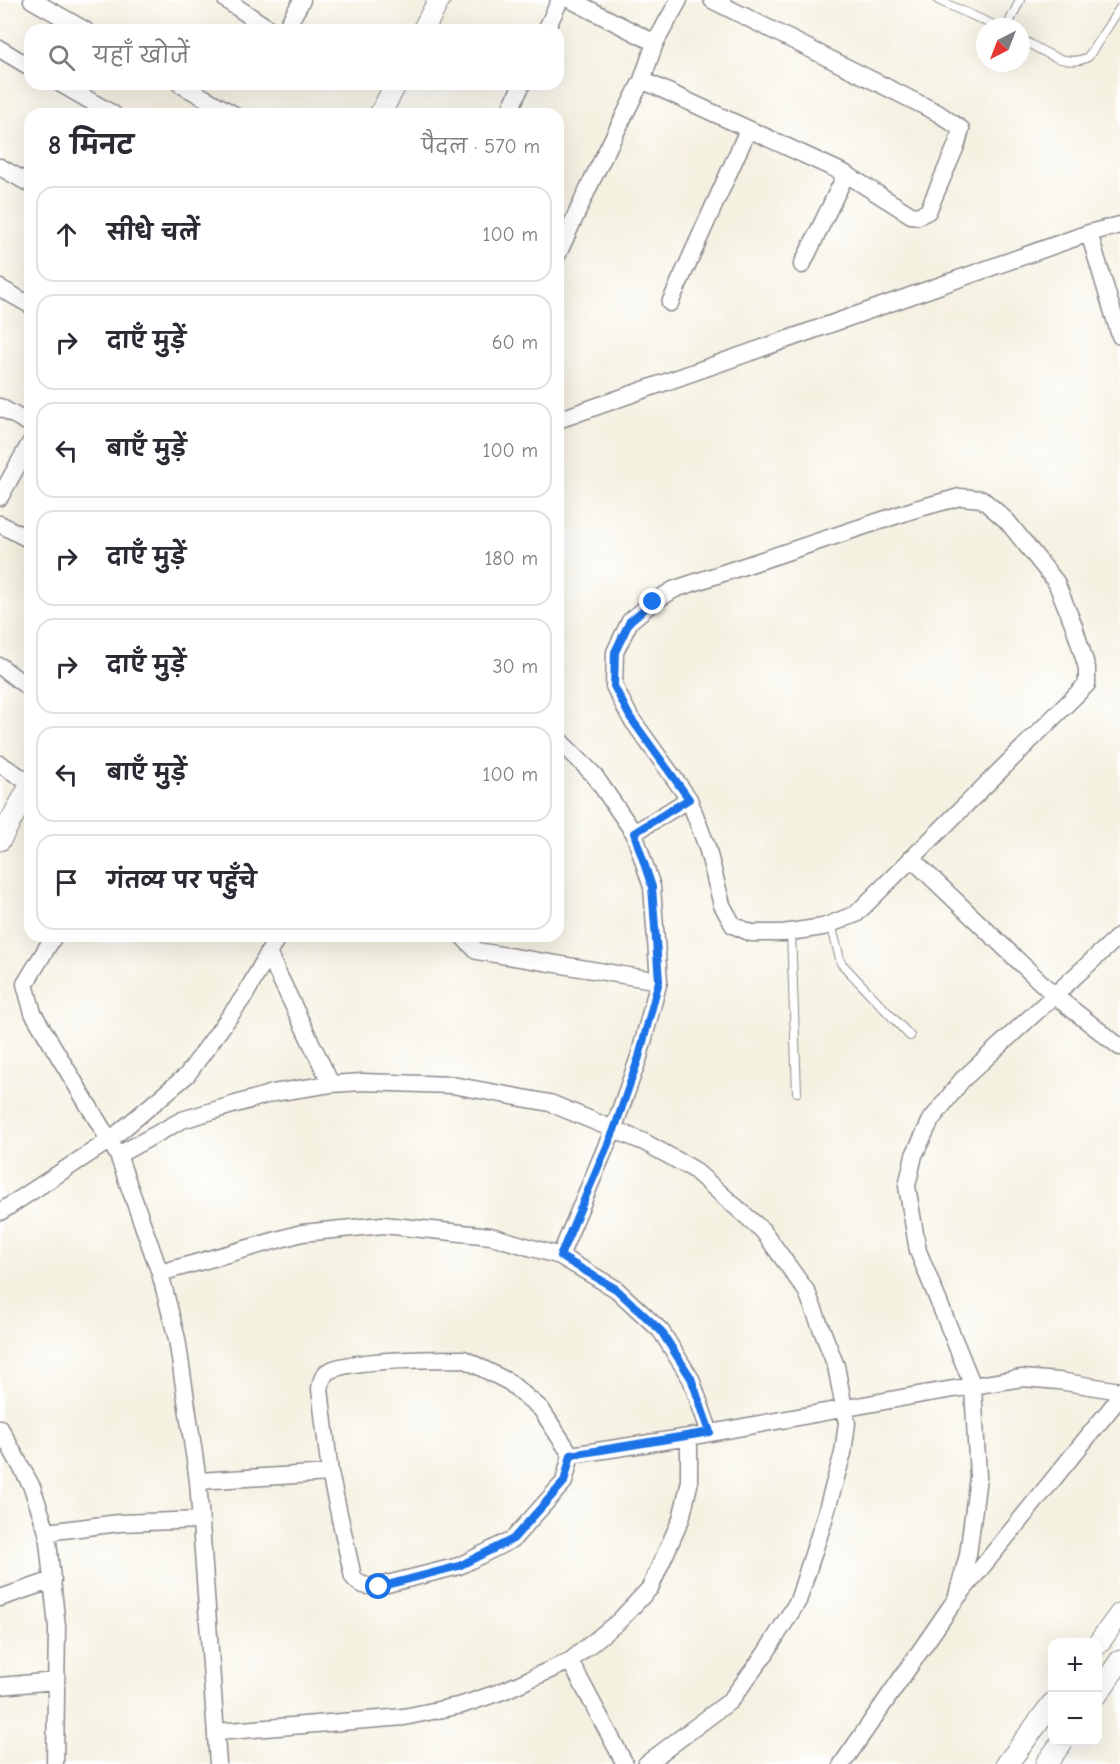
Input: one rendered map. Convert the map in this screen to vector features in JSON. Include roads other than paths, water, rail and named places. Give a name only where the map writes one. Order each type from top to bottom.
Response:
[{"type":"street","points":[[32,0],[74,24]]},
{"type":"street","points":[[226,0],[262,24]]},
{"type":"street","points":[[288,24],[302,0]]},
{"type":"street","points":[[426,24],[439,0]]},
{"type":"street","points":[[549,24],[560,0]]},
{"type":"street","points":[[571,0],[655,43]]},
{"type":"street","points":[[564,241],[591,180],[642,80],[655,43],[679,0]]},
{"type":"street","points":[[642,80],[846,174],[911,215],[918,216],[928,211],[957,144],[960,129],[938,113],[712,0]]},
{"type":"street","points":[[0,50],[24,64]]},
{"type":"street","points":[[71,90],[103,108]]},
{"type":"street","points":[[188,90],[211,108]]},
{"type":"street","points":[[384,108],[393,90]]},
{"type":"street","points":[[511,108],[519,90]]},
{"type":"street","points":[[670,303],[748,130]]},
{"type":"street","points":[[0,167],[24,181]]},
{"type":"street","points":[[802,265],[846,174]]},
{"type":"street","points":[[564,418],[1089,233],[1120,225]]},
{"type":"street","points":[[1089,233],[1120,336]]},
{"type":"street","points":[[0,288],[24,302]]},
{"type":"street","points":[[0,407],[24,421]]},
{"type":"street","points":[[0,497],[24,454]]},
{"type":"street","points":[[960,497],[982,499],[1007,521],[1056,582],[1074,626],[1087,668],[1087,684],[856,914],[823,927],[791,932],[751,933],[734,925],[722,905],[707,847],[689,799],[630,717],[614,686],[615,652],[630,621],[653,602],[675,589],[916,509],[960,497]]},
{"type":"street","points":[[0,524],[24,537]]},
{"type":"street","points":[[0,666],[24,684]]},
{"type":"street","points":[[560,1256],[614,1130],[639,1057],[659,981],[652,887],[634,833],[594,775],[564,745]]},
{"type":"street","points":[[0,764],[24,780]]},
{"type":"street","points":[[0,840],[24,795]]},
{"type":"street","points":[[634,833],[689,799]]},
{"type":"street","points":[[911,858],[1055,996],[1120,1047]]},
{"type":"street","points":[[956,1599],[968,1555],[978,1477],[973,1386],[918,1251],[907,1186],[914,1155],[931,1120],[962,1080],[1120,935]]},
{"type":"street","points":[[50,942],[25,984],[33,1013],[114,1148],[160,1273],[177,1339],[198,1481],[218,1764]]},
{"type":"street","points":[[114,1148],[187,1075],[245,995],[274,942]]},
{"type":"street","points":[[468,942],[477,951],[659,981]]},
{"type":"street","points":[[268,953],[331,1084]]},
{"type":"street","points":[[0,1212],[114,1148],[182,1120],[273,1093],[331,1084],[362,1082],[452,1085],[550,1103],[644,1143],[693,1169],[763,1231],[807,1292],[836,1366],[848,1423],[843,1453],[824,1523],[798,1601],[765,1654],[730,1701],[646,1764]]},
{"type":"street","points":[[160,1273],[302,1233],[383,1225],[491,1236],[560,1256],[616,1289],[661,1331],[691,1378],[710,1432]]},
{"type":"street","points":[[464,1359],[509,1382],[541,1410],[571,1455],[564,1482],[513,1539],[459,1566],[379,1587],[358,1584],[352,1577],[330,1473],[320,1389],[323,1377],[342,1366],[412,1360],[464,1359]]},
{"type":"street","points":[[571,1455],[689,1437],[1022,1378],[1059,1381],[1120,1391]]},
{"type":"street","points":[[842,1764],[956,1599],[1120,1397]]},
{"type":"street","points":[[0,1428],[32,1486],[47,1532],[57,1627],[56,1764]]},
{"type":"street","points":[[217,1732],[404,1717],[462,1705],[503,1691],[570,1661],[619,1622],[650,1588],[681,1519],[689,1485],[689,1437]]},
{"type":"street","points":[[198,1481],[330,1473]]},
{"type":"street","points":[[47,1532],[119,1523],[201,1520]]},
{"type":"street","points":[[0,1598],[52,1580]]},
{"type":"street","points":[[1102,1639],[1120,1614]]},
{"type":"street","points":[[570,1661],[625,1764]]},
{"type":"street","points":[[1099,1692],[1119,1663]]},
{"type":"street","points":[[0,1686],[55,1681]]},
{"type":"street","points":[[1007,1764],[1048,1711]]},
{"type":"street","points":[[1046,1764],[1059,1746]]},
{"type":"lane","points":[[938,0],[978,18]]},
{"type":"lane","points":[[1011,18],[1020,0]]},
{"type":"lane","points":[[1030,44],[1069,62],[1080,61],[1088,57],[1120,8]]},
{"type":"lane","points":[[831,924],[841,963],[910,1036]]},
{"type":"lane","points":[[791,932],[797,1092]]}]
